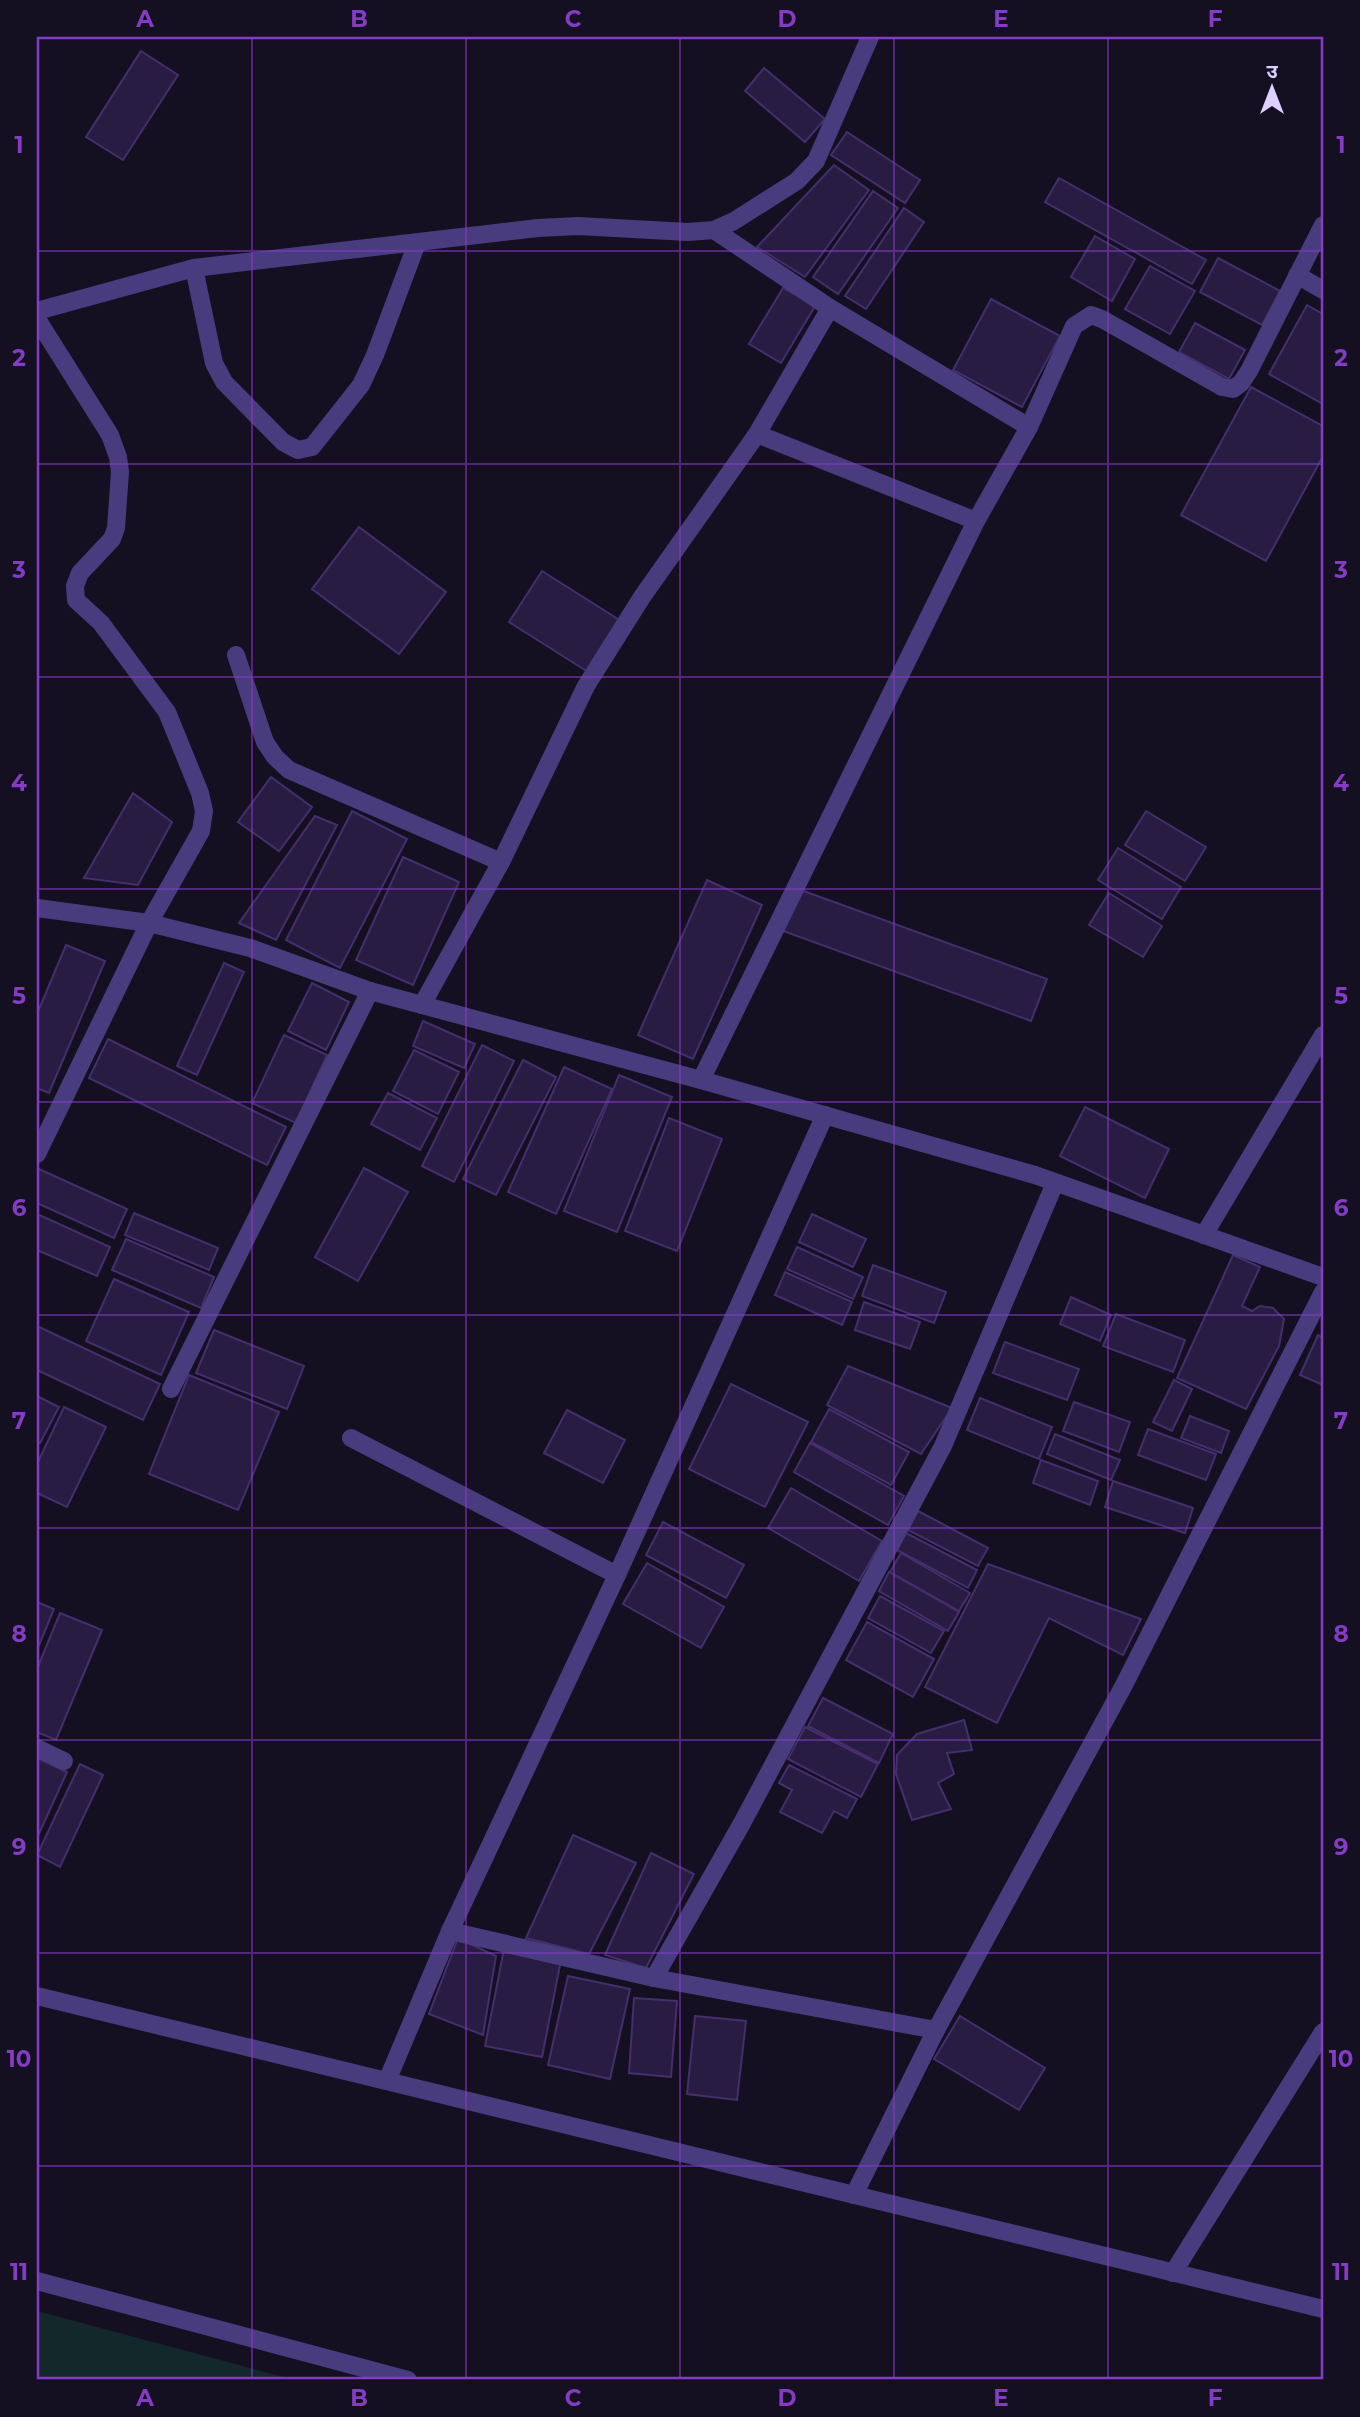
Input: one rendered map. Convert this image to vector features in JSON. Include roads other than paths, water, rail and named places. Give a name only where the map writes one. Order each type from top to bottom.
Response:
[{"type":"street","points":[[37,311],[194,268],[538,228],[578,226],[688,232],[714,230],[734,221],[797,181],[816,162],[870,37]]},
{"type":"street","points":[[701,1080],[976,521],[1029,427],[1074,326],[1091,315],[1102,319],[1222,387],[1233,389],[1241,383],[1248,371],[1323,225]]},
{"type":"street","points":[[714,230],[830,308],[1029,427]]},
{"type":"street","points":[[194,268],[214,363],[224,382],[282,442],[298,450],[312,447],[361,385],[417,243]]},
{"type":"street","points":[[1297,275],[1323,290]]},
{"type":"street","points":[[422,1005],[501,862],[586,686],[642,597],[757,434],[830,308]]},
{"type":"street","points":[[37,319],[110,435],[118,457],[120,472],[116,528],[112,539],[80,573],[75,586],[76,600],[101,623],[167,712],[200,793],[204,811],[201,831],[149,923],[37,1154]]},
{"type":"street","points":[[757,434],[976,521]]},
{"type":"street","points":[[236,655],[265,742],[275,757],[289,770],[501,862]]},
{"type":"street","points":[[37,908],[149,923],[250,948],[370,991],[701,1080],[1055,1183],[1323,1277]]},
{"type":"street","points":[[171,1389],[370,991]]},
{"type":"street","points":[[1204,1235],[1323,1035]]},
{"type":"street","points":[[387,2081],[450,1931],[617,1575],[825,1115]]},
{"type":"street","points":[[654,1978],[741,1825],[943,1446],[1055,1183]]},
{"type":"street","points":[[854,2195],[936,2030],[1124,1685],[1323,1292]]},
{"type":"street","points":[[351,1438],[617,1575]]},
{"type":"street","points":[[37,1748],[64,1761]]},
{"type":"street","points":[[450,1931],[654,1978],[936,2030]]},
{"type":"street","points":[[37,1996],[1323,2309]]},
{"type":"street","points":[[1173,2273],[1323,2032]]},
{"type":"street","points":[[37,2281],[408,2380]]}]
